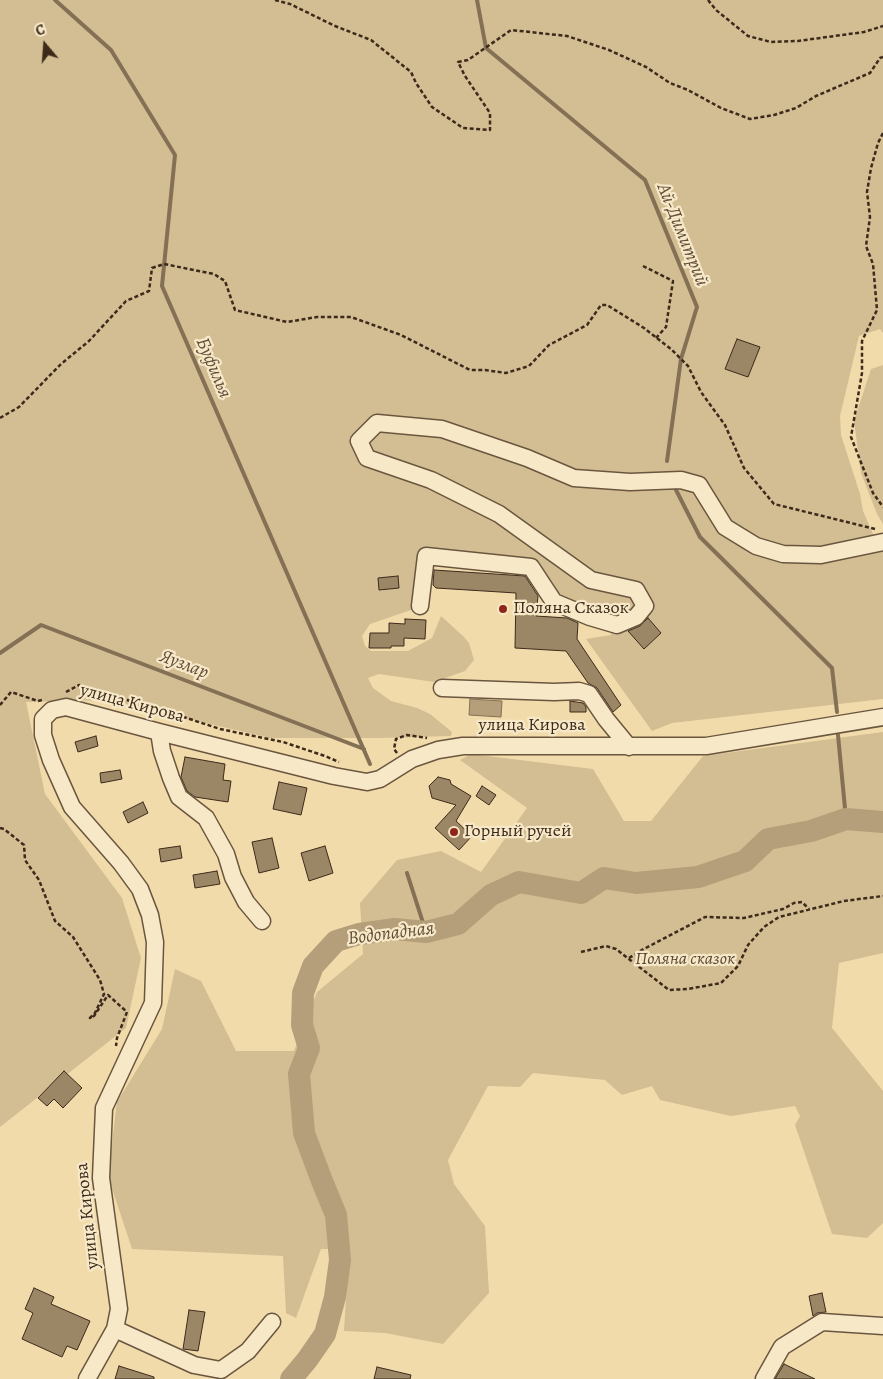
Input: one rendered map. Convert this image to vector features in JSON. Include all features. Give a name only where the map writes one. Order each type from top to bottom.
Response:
[{"type":"street","points":[[420,606],[426,556],[531,567],[554,602],[590,617],[617,625],[636,617],[645,606],[636,590],[591,580],[500,514],[431,480],[367,458],[359,440],[377,423],[442,429],[527,458],[574,478],[630,482],[681,480],[698,485],[725,527],[756,546],[783,554],[821,555],[881,536]]},
{"type":"street","points":[[442,688],[554,692],[579,691],[589,694],[606,719],[629,746]]},
{"type":"street","name":"улица Кирова","points":[[87,1379],[115,1329],[119,1309],[101,1178],[104,1108],[153,1002],[155,942],[150,915],[140,889],[121,863],[72,807],[51,760],[43,735],[43,719],[52,710],[66,707],[334,776],[367,782],[380,779],[412,759],[438,750],[455,747],[493,745],[706,746],[883,717]]},
{"type":"street","points":[[159,732],[162,751],[179,797],[206,818],[226,854],[233,877],[246,902],[262,921]]},
{"type":"street","points":[[115,1329],[194,1365],[221,1370],[248,1351],[272,1322]]},
{"type":"street","points":[[764,1379],[782,1347],[822,1322],[883,1326]]},
{"type":"path","points":[[275,0],[290,4],[335,26],[371,40],[411,72],[432,107],[464,128],[490,130],[490,113],[465,76],[458,62],[468,60],[511,30],[567,36],[609,50],[646,66],[670,83],[688,90],[721,108],[750,119],[774,115],[796,108],[816,96],[870,73],[880,58],[883,57]]},
{"type":"path","points":[[708,0],[716,10],[748,36],[771,42],[798,41],[864,32],[883,26]]},
{"type":"path","points":[[883,133],[871,168],[867,192],[870,217],[866,246],[873,264],[877,310],[862,341],[862,374],[851,437],[873,493],[883,507]]},
{"type":"path","points":[[0,418],[20,407],[61,364],[89,341],[126,301],[149,291],[152,268],[164,264],[214,274],[225,281],[235,310],[287,322],[317,318],[351,317],[401,335],[470,370],[506,373],[529,366],[549,346],[587,325],[601,305],[607,305],[671,349],[688,366],[701,392],[725,425],[744,468],[774,504],[881,536]]},
{"type":"path","points":[[642,266],[673,281],[666,327],[656,338]]},
{"type":"path","points":[[60,696],[78,685],[220,729],[283,742],[346,765]]},
{"type":"path","points":[[0,705],[11,692],[38,701],[46,700]]},
{"type":"path","points":[[401,759],[394,749],[396,739],[407,736],[436,739]]},
{"type":"path","points":[[0,828],[24,845],[25,860],[39,880],[55,921],[73,937],[100,980],[104,994],[96,1013],[90,1018],[94,1016],[108,994],[127,1012],[117,1038],[115,1054]]},
{"type":"path","points":[[581,952],[606,946],[616,949],[647,975],[669,990],[688,989],[721,982],[738,966],[748,945],[764,927],[780,917],[844,901],[883,896]]},
{"type":"path","points":[[629,958],[706,917],[744,918],[783,909],[794,903],[802,902],[809,909]]},
{"type":"green space","points":[[0,0],[883,0],[883,333],[880,329],[859,336],[840,416],[841,435],[860,494],[863,511],[873,534],[883,550],[883,699],[672,723],[652,731],[586,639],[611,635],[613,616],[555,597],[532,563],[425,549],[417,608],[370,624],[362,636],[365,646],[371,651],[408,651],[432,638],[441,616],[463,636],[469,643],[474,660],[465,671],[434,682],[379,674],[368,678],[373,688],[391,701],[417,708],[430,714],[452,732],[451,736],[270,738],[107,700],[26,702],[45,794],[122,898],[141,958],[126,1028],[0,1127]]},
{"type":"green space","points":[[883,365],[883,524],[877,514],[861,473],[854,421],[871,369]]},
{"type":"green space","name":"Поляна сказок","points":[[883,732],[883,953],[839,963],[832,1028],[883,1091],[883,1223],[867,1238],[832,1234],[795,1125],[800,1116],[795,1106],[731,1116],[660,1100],[652,1086],[622,1095],[605,1080],[533,1073],[520,1087],[488,1086],[448,1160],[454,1184],[485,1226],[489,1293],[443,1344],[385,1333],[344,1331],[349,1249],[321,1249],[296,1318],[286,1313],[283,1256],[132,1249],[108,1176],[117,1102],[162,1029],[175,969],[201,981],[236,1051],[294,1051],[317,992],[363,954],[360,903],[397,860],[441,851],[481,872],[527,808],[460,760],[471,754],[593,769],[624,821],[651,821],[703,756]]},
{"type":"shaded area","points":[[470,699],[502,701],[501,717],[469,715]]},
{"type":"building","points":[[737,339],[760,347],[748,377],[725,369]]},
{"type":"building","points":[[434,570],[525,576],[538,596],[536,616],[567,618],[578,623],[577,639],[621,705],[613,712],[597,688],[588,683],[566,651],[515,648],[516,593],[436,588],[433,585]]},
{"type":"building","points":[[398,576],[399,588],[379,590],[378,578]]},
{"type":"building","points":[[648,618],[661,633],[644,649],[628,631],[640,626]]},
{"type":"building","points":[[405,619],[426,620],[425,639],[404,638],[404,646],[369,648],[370,633],[389,633],[389,623],[405,624]]},
{"type":"building","points":[[570,701],[583,703],[586,707],[586,712],[570,712]]},
{"type":"building","points":[[96,736],[98,746],[78,752],[75,742]]},
{"type":"building","points":[[185,757],[225,764],[223,780],[231,781],[228,802],[195,797],[187,791],[181,777]]},
{"type":"building","points":[[120,770],[122,779],[101,783],[100,773]]},
{"type":"building","points":[[438,777],[450,780],[451,784],[471,796],[456,821],[472,836],[459,850],[435,828],[456,805],[432,798],[429,786]]},
{"type":"building","points":[[279,782],[307,788],[301,815],[273,809]]},
{"type":"building","points":[[482,786],[496,795],[489,805],[476,796]]},
{"type":"building","points":[[143,802],[148,813],[128,823],[123,812]]},
{"type":"building","points":[[272,838],[279,868],[259,873],[252,842]]},
{"type":"building","points":[[180,846],[182,858],[161,862],[159,849]]},
{"type":"building","points":[[325,846],[333,873],[309,881],[301,853]]},
{"type":"building","points":[[217,871],[220,884],[195,888],[193,875]]},
{"type":"building","points":[[64,1071],[82,1088],[63,1108],[54,1099],[47,1106],[38,1098]]},
{"type":"building","points":[[34,1288],[54,1297],[51,1304],[90,1321],[77,1350],[67,1346],[62,1357],[22,1339],[33,1313],[25,1309]]},
{"type":"building","points":[[822,1293],[826,1312],[817,1313],[813,1316],[809,1296]]},
{"type":"building","points":[[189,1310],[205,1312],[198,1351],[183,1349]]},
{"type":"building","points":[[784,1364],[815,1379],[775,1379]]},
{"type":"building","points":[[119,1366],[154,1377],[154,1379],[115,1379]]},
{"type":"building","points":[[377,1367],[411,1375],[410,1379],[374,1379]]},
{"type":"waterway","name":"Буфилья","points":[[55,0],[111,50],[175,155],[162,286],[370,764]]},
{"type":"waterway","name":"Ай-Димитрий","points":[[477,0],[486,48],[645,180],[697,307],[681,359],[667,461]]},
{"type":"waterway","name":"Ай-Димитрий","points":[[676,490],[700,537],[832,668],[837,712]]},
{"type":"waterway","name":"Яузлар","points":[[0,653],[41,625],[364,749]]},
{"type":"waterway","name":"Ай-Димитрий","points":[[838,735],[846,819]]},
{"type":"waterway","name":"Водопадная","points":[[291,1379],[325,1334],[335,1297],[340,1260],[336,1215],[304,1133],[299,1074],[309,1048],[302,1025],[303,993],[313,966],[336,941],[359,934],[395,929],[426,932],[458,924],[491,895],[519,882],[581,893],[604,878],[636,883],[698,877],[745,861],[768,839],[811,831],[846,819],[883,822]]},
{"type":"waterway","name":"Яузлар","points":[[407,873],[426,932]]},
{"type":"place","name":"Поляна Сказок","points":[[503,609]]},
{"type":"place","name":"Горный ручей","points":[[454,832]]}]
